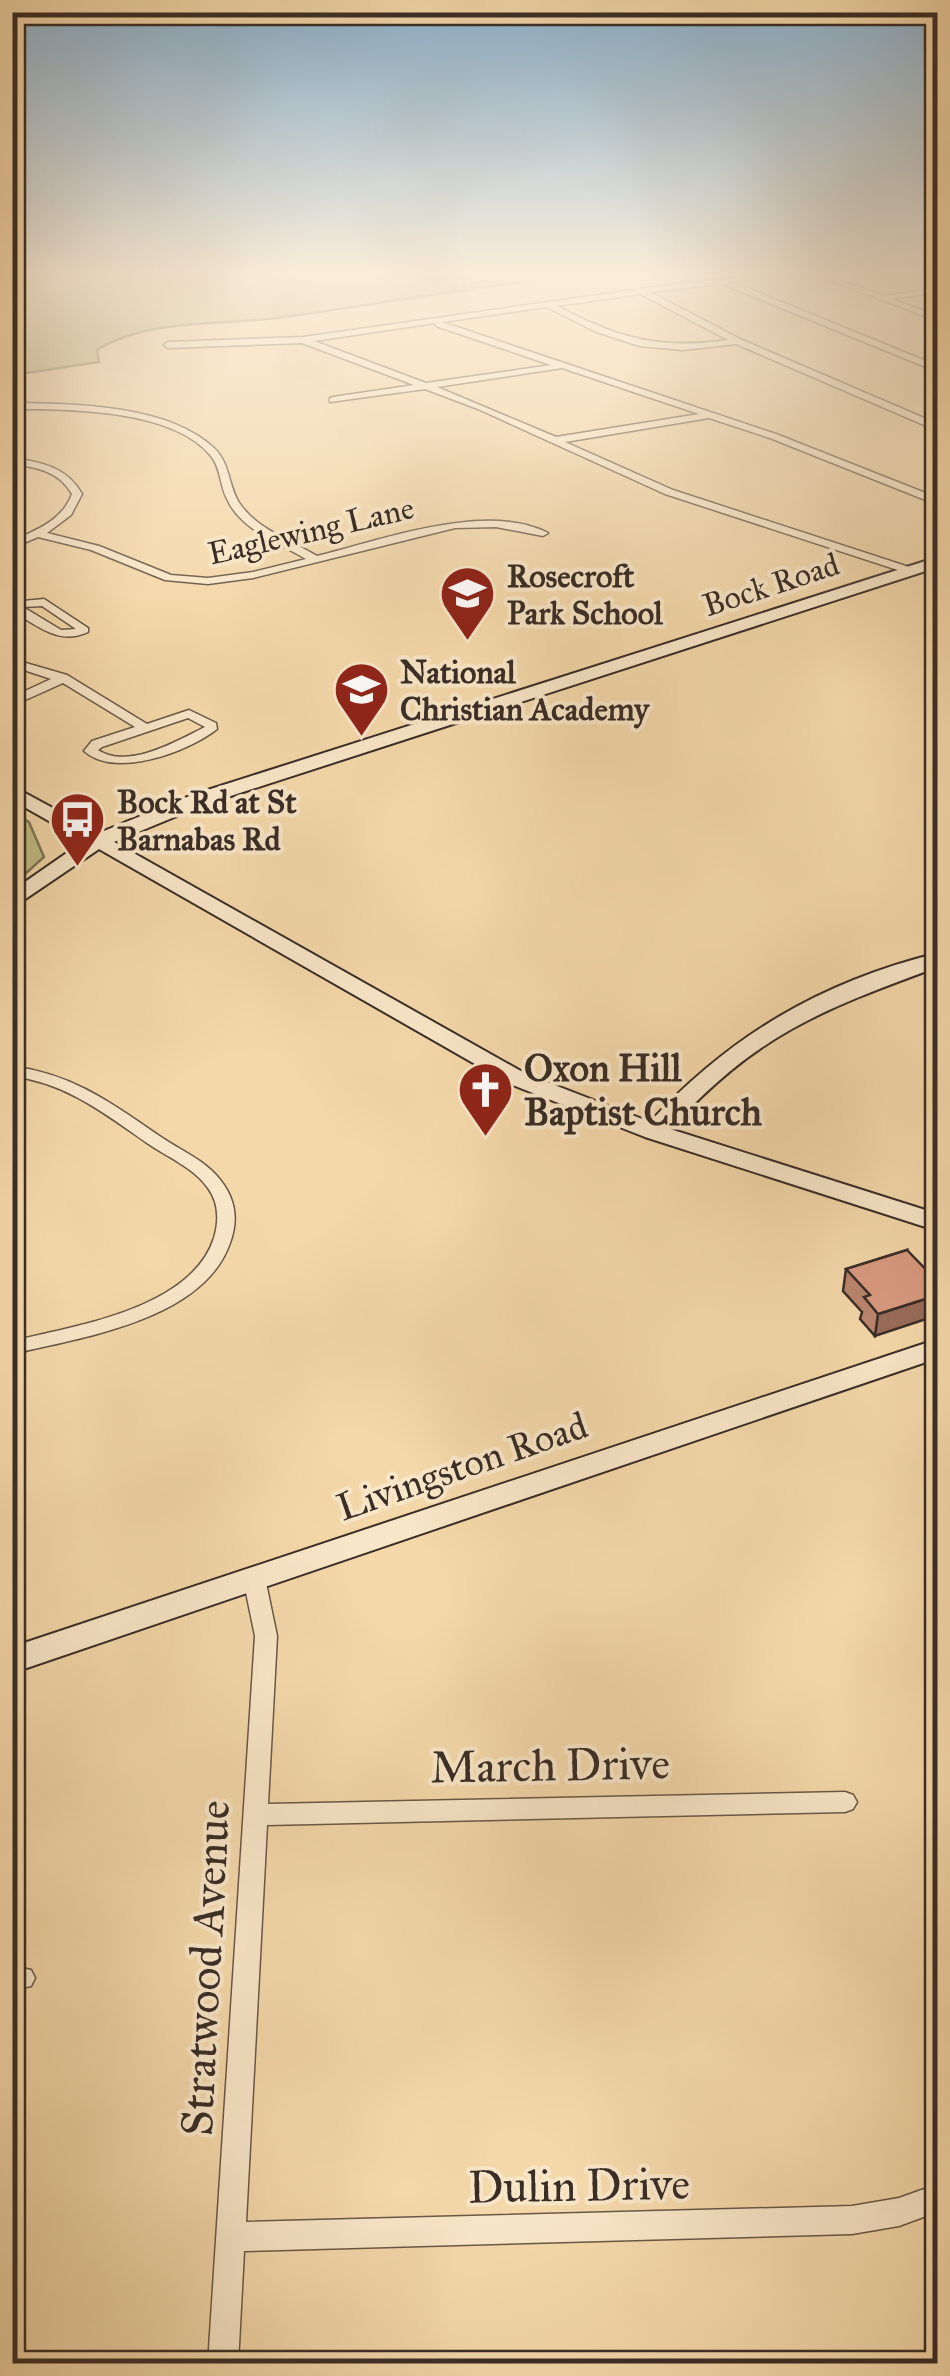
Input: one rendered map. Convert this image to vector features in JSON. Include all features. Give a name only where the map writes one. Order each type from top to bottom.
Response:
[{"type":"main road","name":"Bock Road","points":[[12,902],[100,842],[172,811],[388,737],[938,562]]},
{"type":"main road","points":[[12,792],[518,1079],[654,1132],[938,1223]]},
{"type":"main road","points":[[47,812],[98,820],[172,811]]},
{"type":"main road","points":[[654,1132],[729,1058],[774,1029],[835,998],[938,959]]},
{"type":"main road","name":"Livingston Road","points":[[12,1660],[938,1348]]},
{"type":"street","points":[[332,400],[419,387]]},
{"type":"street","points":[[427,387],[557,440],[669,492],[911,571]]},
{"type":"street","points":[[625,387],[809,450],[938,502]]},
{"type":"street","points":[[844,387],[938,428]]},
{"type":"street","points":[[12,406],[127,416],[190,435],[212,450],[223,466],[238,510],[314,559]]},
{"type":"street","points":[[557,440],[710,415]]},
{"type":"street","points":[[12,460],[59,473],[76,491],[70,511],[12,545]]},
{"type":"street","name":"Eaglewing Lane","points":[[36,533],[95,548],[182,580],[236,579],[462,524],[496,524],[543,533]]},
{"type":"street","points":[[44,602],[84,630],[76,635],[60,635],[12,605],[44,602]]},
{"type":"street","points":[[16,666],[63,678],[145,728],[188,714],[212,726],[126,762],[100,760],[90,751],[96,744],[145,728]]},
{"type":"street","points":[[12,702],[63,678]]},
{"type":"street","points":[[12,1071],[55,1078],[100,1102],[200,1170],[217,1188],[227,1216],[220,1254],[184,1291],[150,1308],[12,1348]]},
{"type":"street","name":"Stratwood Avenue","points":[[224,2364],[266,1636],[254,1578]]},
{"type":"street","name":"March Drive","points":[[257,1815],[845,1802]]},
{"type":"street","name":"Dulin Drive","points":[[232,2237],[852,2220],[899,2212],[926,2202]]},
{"type":"shaded area","points":[[13,812],[29,822],[44,857],[13,885]]},
{"type":"building","points":[[907,1250],[938,1282],[938,1295],[878,1314],[864,1297],[870,1295],[846,1269]]},
{"type":"place","name":"Rosecroft Park School","points":[[468,643]]},
{"type":"place","name":"National Christian Academy","points":[[361,739]]},
{"type":"place","name":"Bock Rd at St Barnabas Rd","points":[[78,869]]},
{"type":"place","name":"Oxon Hill Baptist Church","points":[[485,1139]]}]
